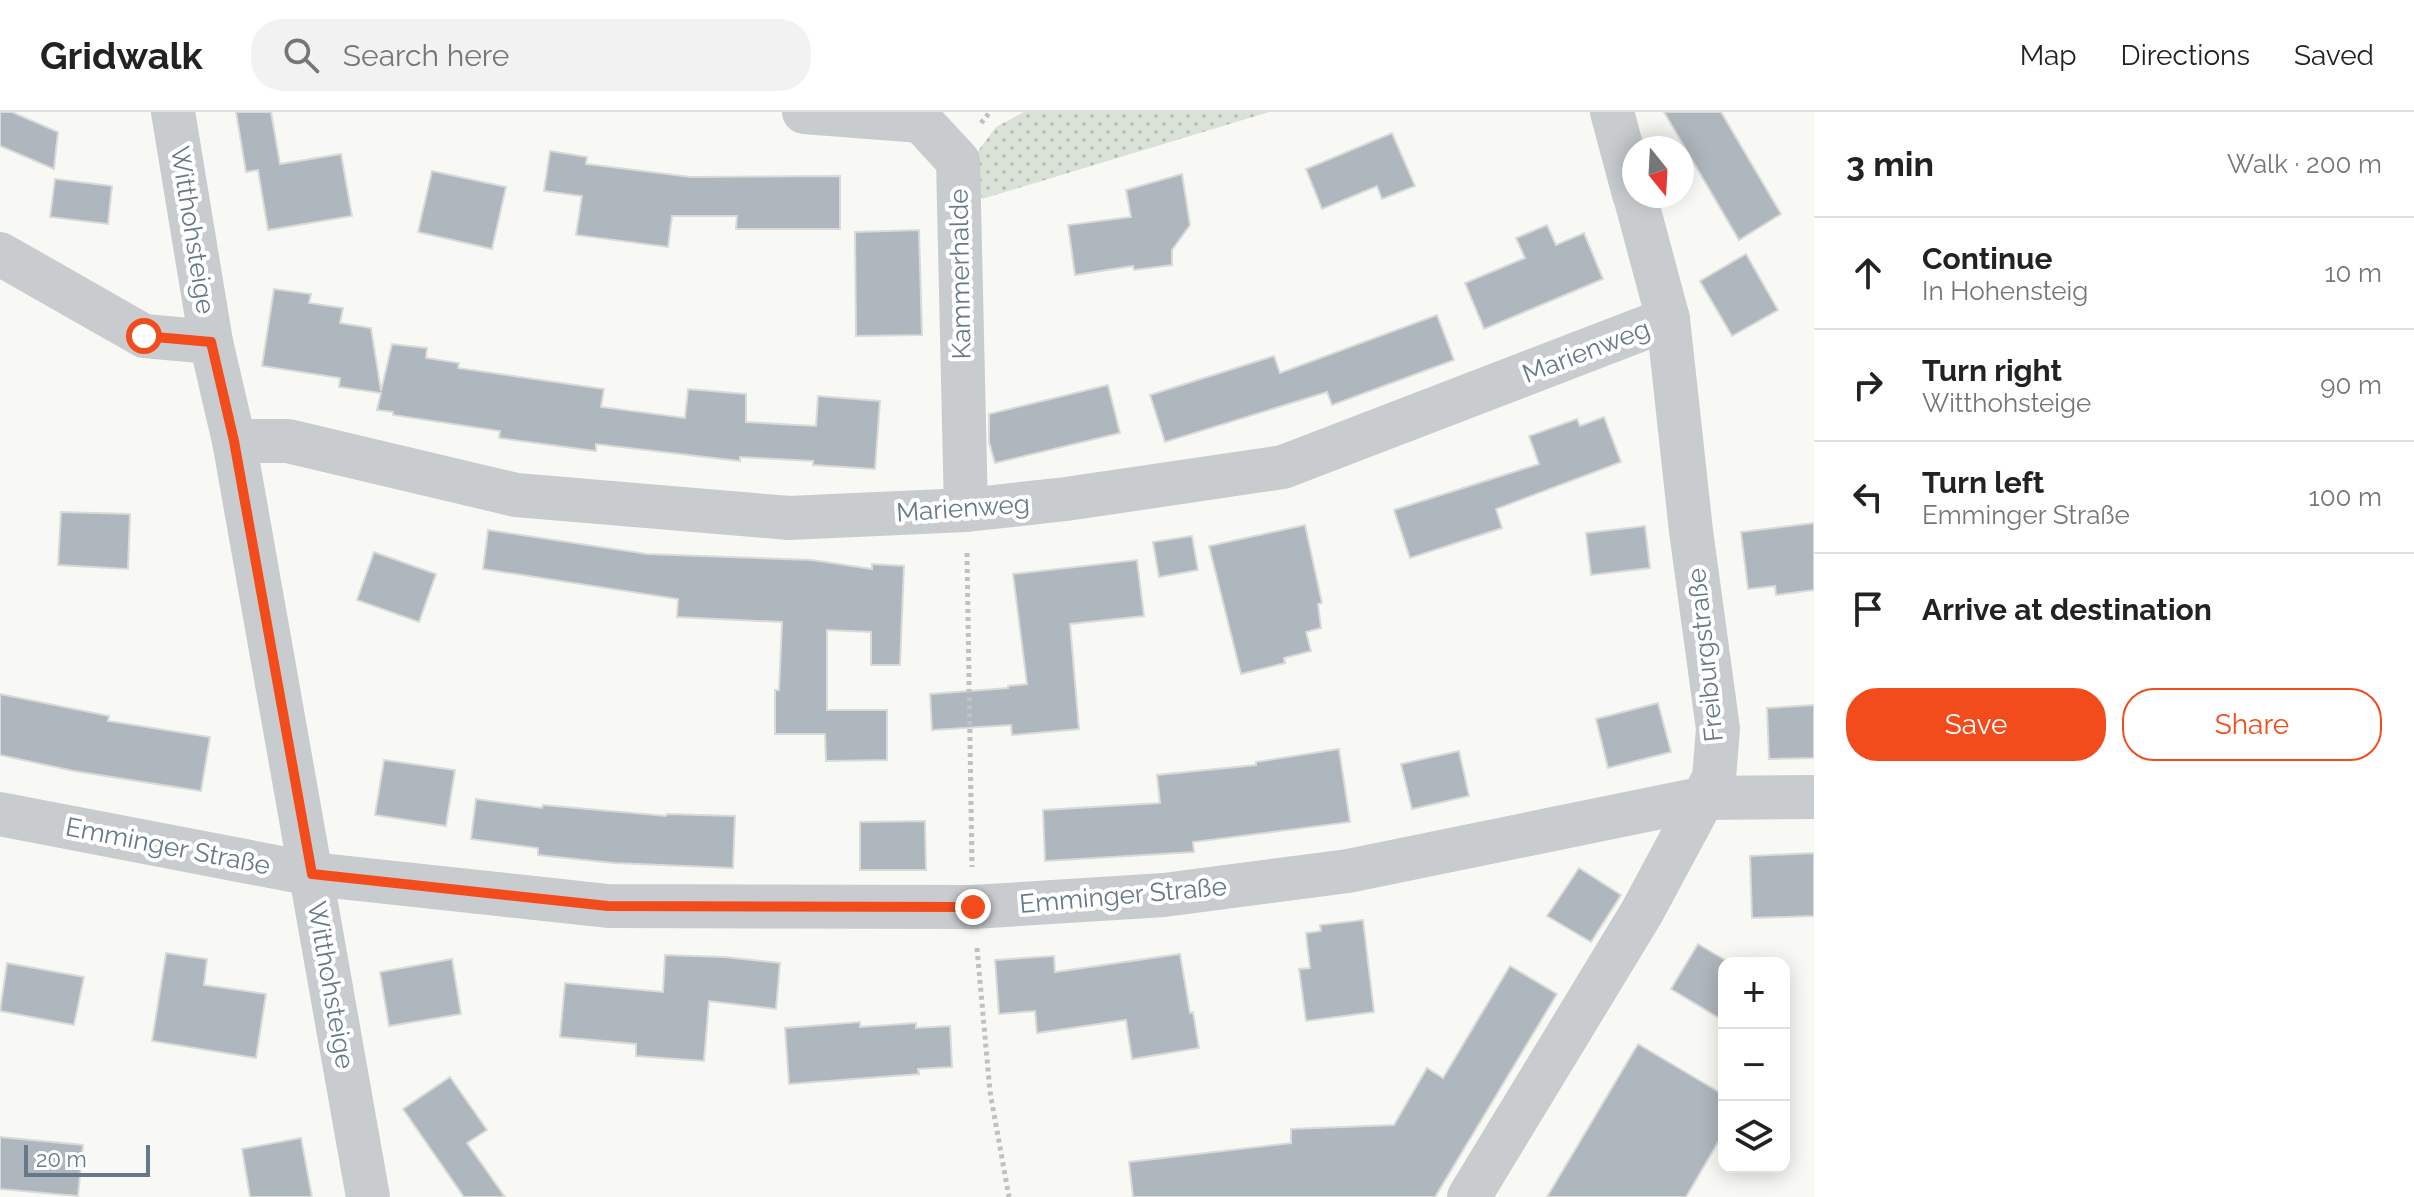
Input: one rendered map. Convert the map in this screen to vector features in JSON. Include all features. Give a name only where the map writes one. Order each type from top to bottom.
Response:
[{"type":"street","name":"Witthohsteige","points":[[173,112],[211,342],[234,441],[368,1197]]},
{"type":"street","name":"Kammerhalde","points":[[804,112],[921,121],[958,161],[966,510]]},
{"type":"street","name":"Freiburgstraße","points":[[1612,112],[1622,150]]},
{"type":"street","name":"Freiburgstraße","points":[[1469,1197],[1642,912],[1714,778],[1718,729],[1691,531],[1668,319],[1638,208]]},
{"type":"street","points":[[0,254],[144,336],[211,342]]},
{"type":"street","name":"Marienweg","points":[[234,441],[288,441],[516,495],[789,518],[966,510],[1066,499],[1283,467],[1668,319]]},
{"type":"street","name":"Emminger Straße","points":[[0,814],[312,874],[608,906],[973,907],[1164,895],[1348,871],[1705,798],[1814,797]]},
{"type":"path","points":[[966,510],[973,907],[990,1092],[1009,1197]]},
{"type":"shaded area","points":[[1024,112],[1269,112],[982,199],[969,163],[996,127]]},
{"type":"building","points":[[0,112],[12,112],[58,132],[54,169],[0,146]]},
{"type":"building","points":[[236,112],[271,112],[280,164],[341,154],[352,216],[268,230],[258,170],[246,172]]},
{"type":"building","points":[[1664,112],[1721,112],[1781,214],[1739,240],[1694,163],[1694,136],[1678,136]]},
{"type":"building","points":[[1392,133],[1415,186],[1382,199],[1377,186],[1322,209],[1306,169]]},
{"type":"building","points":[[550,151],[587,157],[586,164],[691,177],[840,176],[840,229],[736,229],[737,216],[672,216],[668,247],[576,235],[582,196],[544,191]]},
{"type":"building","points":[[432,171],[506,187],[492,249],[418,232]]},
{"type":"building","points":[[1182,174],[1190,225],[1172,250],[1172,265],[1134,270],[1133,266],[1075,275],[1068,225],[1131,217],[1126,190]]},
{"type":"building","points":[[55,179],[112,186],[108,224],[50,217]]},
{"type":"building","points":[[1547,225],[1556,245],[1584,233],[1603,279],[1484,329],[1465,283],[1525,258],[1516,238]]},
{"type":"building","points":[[919,230],[922,335],[856,336],[855,232]]},
{"type":"building","points":[[1746,254],[1778,310],[1732,336],[1700,281]]},
{"type":"building","points":[[274,289],[311,294],[309,303],[343,308],[340,323],[371,328],[381,391],[392,344],[427,348],[426,358],[459,363],[458,368],[604,389],[601,407],[685,418],[688,389],[746,394],[746,422],[816,426],[818,396],[880,401],[875,469],[813,465],[813,461],[740,457],[740,461],[596,444],[596,451],[499,438],[500,431],[393,415],[393,412],[377,410],[381,393],[339,387],[340,378],[262,366]]},
{"type":"building","points":[[1437,315],[1454,360],[1332,405],[1327,392],[1165,442],[1150,395],[1274,356],[1280,373]]},
{"type":"building","points":[[1108,385],[1120,433],[995,463],[989,442],[989,414]]},
{"type":"building","points":[[1604,417],[1621,462],[1496,509],[1502,528],[1410,558],[1394,510],[1539,464],[1529,436],[1577,419],[1580,426]]},
{"type":"building","points":[[61,512],[130,514],[128,569],[58,565]]},
{"type":"building","points":[[1814,523],[1814,590],[1776,595],[1775,586],[1748,589],[1741,532]]},
{"type":"building","points":[[1305,525],[1322,603],[1318,604],[1321,628],[1306,632],[1311,651],[1284,658],[1285,663],[1241,674],[1209,546]]},
{"type":"building","points":[[1645,526],[1650,568],[1591,575],[1586,533]]},
{"type":"building","points":[[488,530],[647,554],[812,560],[872,569],[872,564],[904,566],[900,665],[871,665],[871,632],[827,630],[827,710],[887,710],[887,760],[826,761],[825,734],[775,734],[775,690],[779,690],[782,622],[677,617],[678,599],[483,569]]},
{"type":"building","points":[[1192,536],[1198,570],[1159,577],[1153,542]]},
{"type":"building","points":[[374,552],[436,574],[419,622],[357,600]]},
{"type":"building","points":[[1137,560],[1144,616],[1070,624],[1079,729],[1012,735],[1011,725],[932,730],[930,694],[1027,684],[1013,574]]},
{"type":"building","points":[[0,694],[109,716],[108,721],[210,737],[201,791],[74,771],[0,755]]},
{"type":"building","points":[[1658,703],[1671,752],[1608,768],[1596,719]]},
{"type":"building","points":[[1814,705],[1814,758],[1769,759],[1767,708]]},
{"type":"building","points":[[1339,749],[1350,822],[1193,842],[1194,852],[1045,861],[1043,810],[1160,803],[1157,775],[1256,765],[1256,762]]},
{"type":"building","points":[[1459,751],[1469,796],[1412,809],[1401,764]]},
{"type":"building","points":[[384,760],[455,770],[446,826],[375,815]]},
{"type":"building","points":[[476,799],[542,808],[543,805],[666,816],[735,816],[733,868],[614,863],[538,855],[538,848],[471,839]]},
{"type":"building","points":[[925,821],[926,870],[860,870],[860,822]]},
{"type":"building","points":[[1814,853],[1814,916],[1752,918],[1750,856]]},
{"type":"building","points":[[1579,868],[1621,895],[1591,942],[1547,916]]},
{"type":"building","points":[[1363,920],[1374,1012],[1306,1021],[1299,969],[1310,968],[1306,933],[1321,931],[1320,925]]},
{"type":"building","points":[[1698,944],[1720,957],[1718,1017],[1671,989]]},
{"type":"building","points":[[166,953],[207,959],[204,985],[266,994],[256,1058],[152,1041]]},
{"type":"building","points":[[1180,954],[1199,1048],[1132,1059],[1126,1020],[1037,1033],[1035,1011],[999,1014],[995,960],[1054,956],[1055,972]]},
{"type":"building","points":[[665,955],[780,963],[776,1009],[709,1001],[704,1061],[636,1056],[636,1044],[560,1037],[565,983],[663,992]]},
{"type":"building","points":[[452,959],[461,1014],[389,1026],[380,972]]},
{"type":"building","points":[[7,963],[84,977],[74,1025],[0,1011]]},
{"type":"building","points":[[1510,966],[1557,994],[1435,1197],[1133,1197],[1129,1162],[1291,1143],[1291,1129],[1394,1125],[1427,1068],[1443,1078]]},
{"type":"building","points":[[860,1022],[860,1027],[916,1023],[916,1028],[950,1026],[952,1067],[918,1069],[919,1074],[789,1084],[785,1028]]},
{"type":"building","points":[[1638,1044],[1718,1091],[1718,1142],[1686,1197],[1547,1197]]},
{"type":"building","points":[[450,1077],[487,1130],[467,1143],[505,1197],[464,1197],[403,1109]]},
{"type":"building","points":[[0,1137],[83,1145],[78,1196],[0,1189]]},
{"type":"building","points":[[301,1138],[312,1197],[250,1197],[242,1149]]},
{"type":"route","points":[[144,336],[211,342],[234,441],[312,874],[608,906],[973,907]]}]
